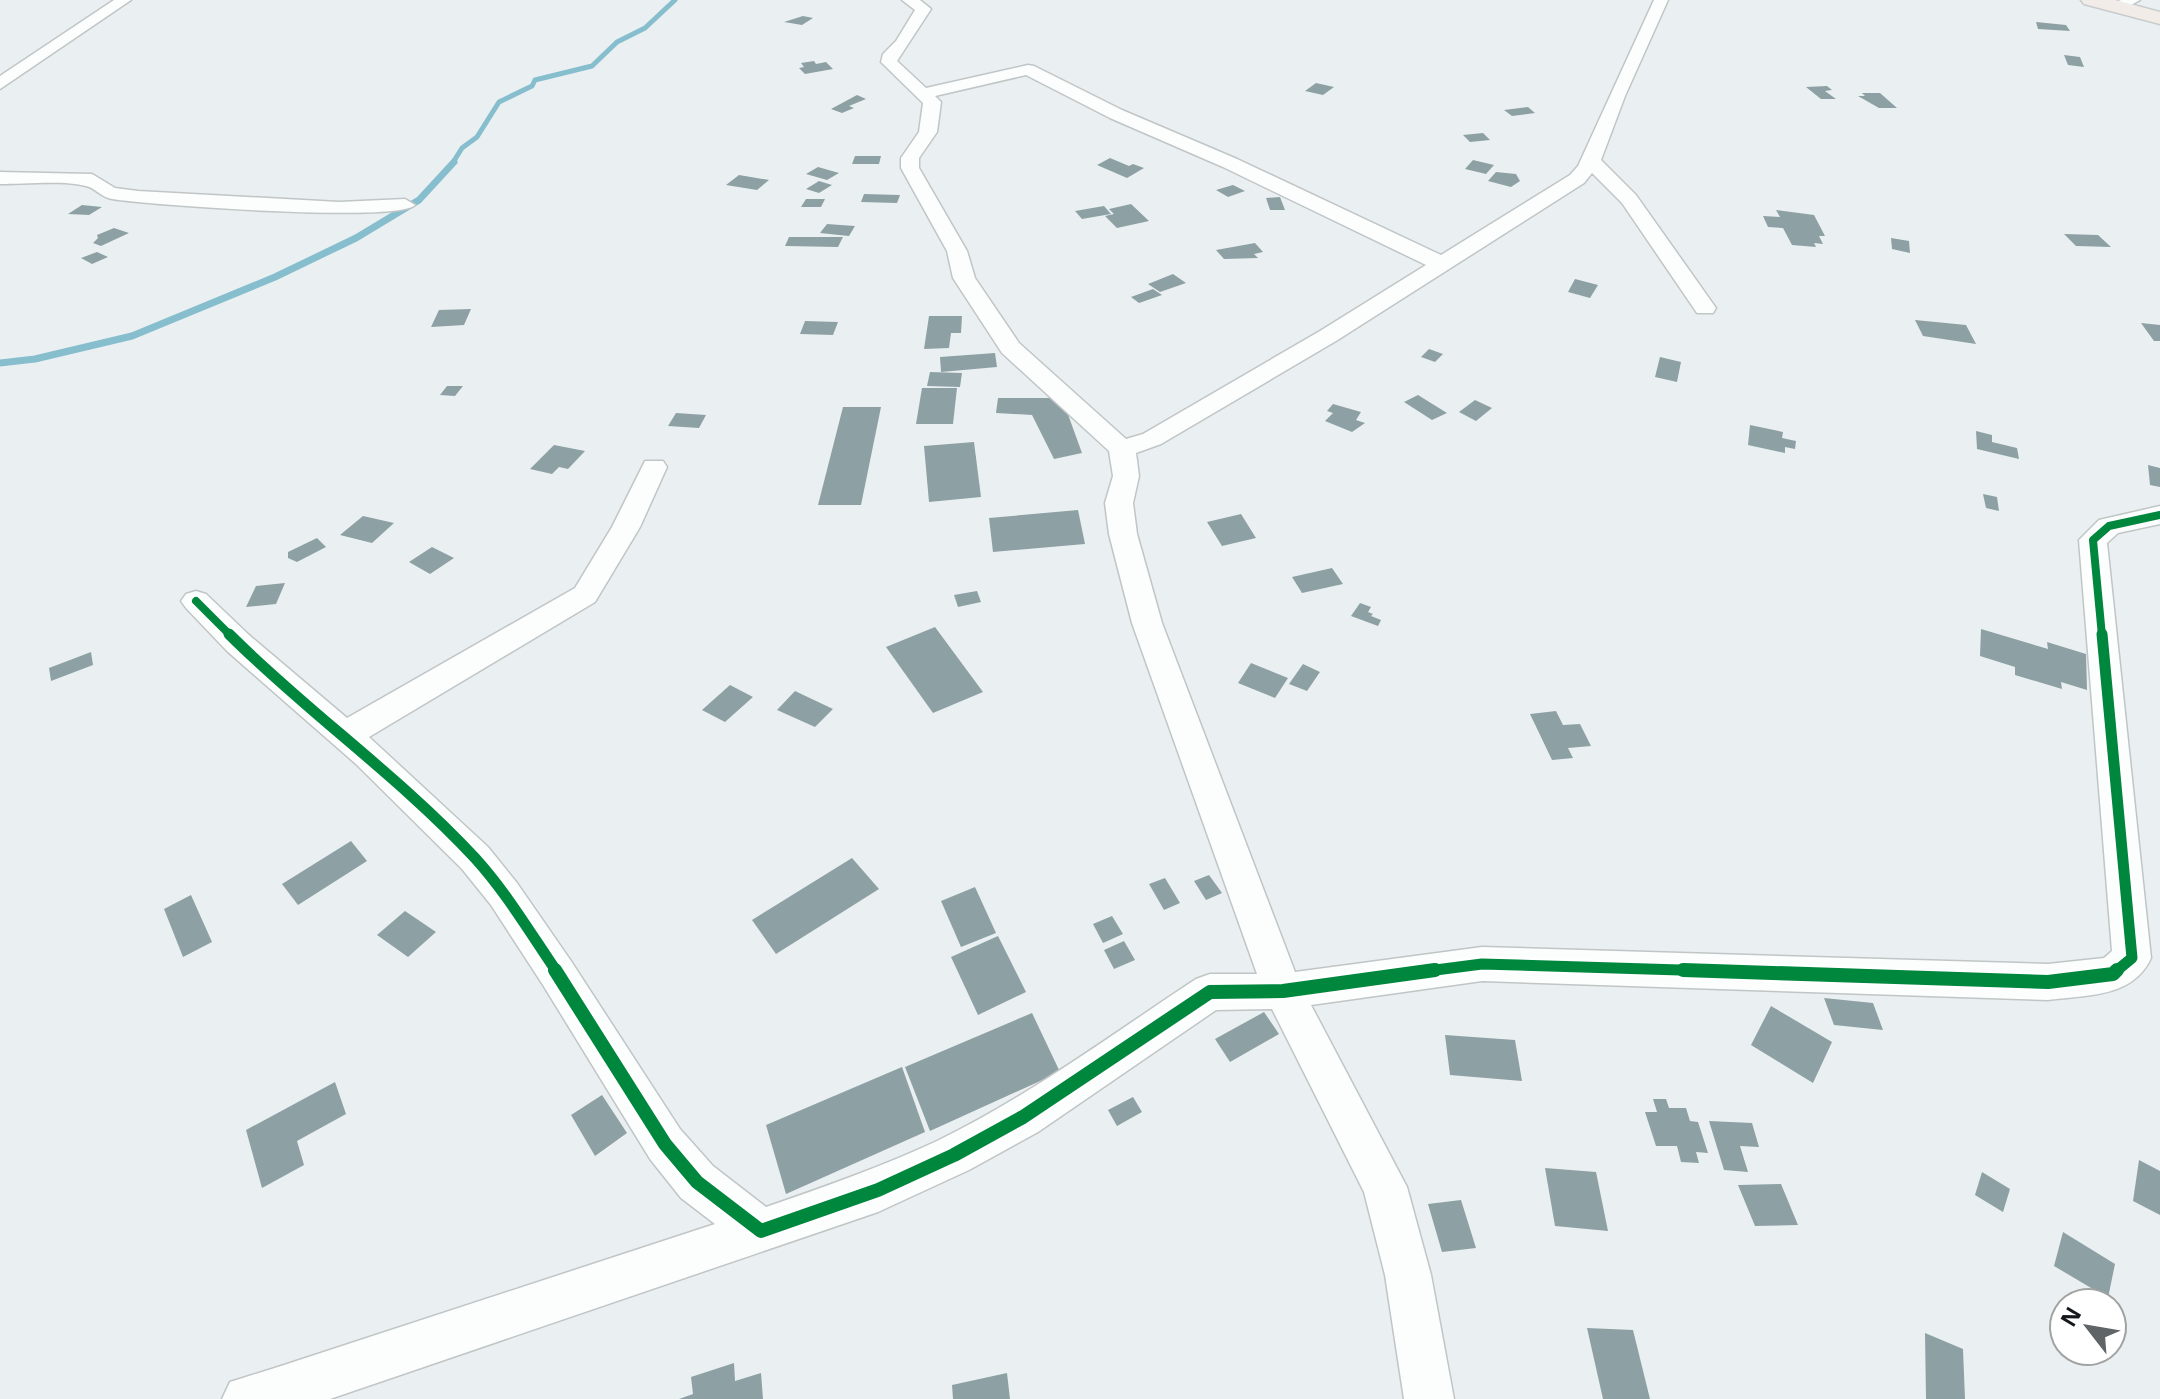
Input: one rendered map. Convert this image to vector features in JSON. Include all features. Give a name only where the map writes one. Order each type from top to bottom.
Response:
[{"type":"main road","points":[[2091,0],[2125,3],[2160,18]]},
{"type":"street","points":[[0,84],[124,0]]},
{"type":"street","points":[[909,0],[924,9],[913,22],[903,47],[891,54],[889,62],[932,102],[928,132],[910,158],[910,168],[957,251],[964,278],[1010,348],[1122,449],[1126,476],[1119,503],[1123,534],[1147,623],[1283,991],[1385,1187],[1408,1275],[1429,1399]]},
{"type":"street","points":[[1122,449],[1152,439],[1577,179],[1592,162],[1616,97],[1661,0]]},
{"type":"street","points":[[925,93],[1028,70],[1116,114],[1230,163],[1442,264]]},
{"type":"street","points":[[1592,162],[1629,199],[1705,308]]},
{"type":"street","points":[[0,178],[92,180],[109,193],[138,197],[339,208],[405,205]]},
{"type":"street","points":[[344,736],[585,595],[626,527],[654,467]]},
{"type":"street","points":[[247,1399],[281,1391],[539,1307],[878,1190],[954,1155],[1023,1117],[1210,992],[1283,991],[1482,964],[2048,982],[2113,974],[2132,958],[2093,540],[2109,526],[2160,515]]},
{"type":"street","points":[[196,601],[248,653],[344,736],[475,858],[504,894],[557,973],[665,1144],[697,1182],[761,1231]]},
{"type":"building","points":[[803,16],[813,18],[802,25],[784,22]]},
{"type":"building","points":[[2036,22],[2066,25],[2070,31],[2038,29]]},
{"type":"building","points":[[2064,55],[2080,57],[2084,67],[2068,65]]},
{"type":"building","points":[[814,61],[816,64],[826,62],[833,69],[805,74],[799,68],[804,67],[801,63]]},
{"type":"building","points":[[1316,83],[1334,87],[1323,95],[1305,91]]},
{"type":"building","points":[[1827,86],[1832,90],[1825,91],[1836,99],[1821,99],[1806,87]]},
{"type":"building","points":[[1862,93],[1880,93],[1897,108],[1879,108],[1858,96],[1865,96]]},
{"type":"building","points":[[857,95],[866,99],[849,106],[854,108],[842,113],[831,109]]},
{"type":"building","points":[[1528,107],[1535,113],[1512,116],[1504,110]]},
{"type":"building","points":[[1483,133],[1490,140],[1470,142],[1463,135]]},
{"type":"building","points":[[855,156],[881,156],[879,164],[852,164]]},
{"type":"building","points":[[1110,158],[1144,168],[1127,178],[1097,165]]},
{"type":"building","points":[[1473,160],[1494,165],[1486,174],[1465,169]]},
{"type":"building","points":[[818,167],[839,173],[827,180],[806,174]]},
{"type":"building","points":[[1496,172],[1516,174],[1520,181],[1511,187],[1488,181]]},
{"type":"building","points":[[739,175],[769,180],[757,190],[726,185]]},
{"type":"building","points":[[819,181],[832,185],[819,193],[806,189]]},
{"type":"building","points":[[1233,185],[1245,191],[1228,197],[1216,190]]},
{"type":"building","points":[[864,194],[900,195],[897,203],[861,202]]},
{"type":"building","points":[[1280,197],[1285,210],[1270,210],[1266,198]]},
{"type":"building","points":[[806,199],[825,199],[821,207],[801,207]]},
{"type":"building","points":[[1131,204],[1149,221],[1117,228],[1105,216],[1114,214],[1109,209]]},
{"type":"building","points":[[82,205],[102,207],[89,215],[68,214]]},
{"type":"building","points":[[1104,206],[1111,214],[1082,219],[1075,211]]},
{"type":"building","points":[[1776,210],[1814,215],[1825,236],[1819,236],[1823,244],[1814,243],[1816,247],[1792,245],[1783,228],[1768,227],[1763,216],[1780,217]]},
{"type":"building","points":[[827,224],[855,226],[849,236],[820,233]]},
{"type":"building","points":[[114,228],[129,233],[101,246],[93,243],[97,235]]},
{"type":"building","points":[[2064,234],[2098,235],[2111,247],[2076,246]]},
{"type":"building","points":[[789,237],[843,237],[838,247],[785,246]]},
{"type":"building","points":[[1891,238],[1909,241],[1910,253],[1892,249]]},
{"type":"building","points":[[1255,243],[1263,252],[1254,254],[1258,258],[1224,259],[1216,250]]},
{"type":"building","points":[[97,252],[108,257],[92,264],[81,258]]},
{"type":"building","points":[[1173,274],[1186,283],[1160,292],[1148,284]]},
{"type":"building","points":[[1575,279],[1598,285],[1590,298],[1568,292]]},
{"type":"building","points":[[1153,289],[1162,295],[1139,303],[1131,297]]},
{"type":"building","points":[[471,309],[464,325],[431,327],[439,310]]},
{"type":"building","points":[[929,316],[962,316],[961,333],[951,333],[949,348],[924,349]]},
{"type":"building","points":[[1915,320],[1966,325],[1976,344],[1923,336]]},
{"type":"building","points":[[805,321],[838,322],[833,335],[800,334]]},
{"type":"building","points":[[2141,323],[2160,325],[2160,341],[2154,341]]},
{"type":"building","points":[[1429,349],[1443,354],[1435,362],[1421,357]]},
{"type":"building","points":[[995,353],[997,367],[941,372],[940,357]]},
{"type":"building","points":[[1660,357],[1681,362],[1677,382],[1655,377]]},
{"type":"building","points":[[930,372],[962,373],[960,387],[927,386]]},
{"type":"building","points":[[447,386],[463,386],[455,396],[440,395]]},
{"type":"building","points":[[922,388],[957,388],[953,424],[916,424]]},
{"type":"building","points":[[1418,395],[1447,413],[1432,420],[1404,402]]},
{"type":"building","points":[[998,398],[1062,398],[1082,453],[1054,459],[1032,415],[996,413]]},
{"type":"building","points":[[1475,400],[1492,408],[1476,421],[1459,412]]},
{"type":"building","points":[[1333,404],[1361,412],[1356,420],[1365,423],[1352,432],[1325,421],[1333,413],[1327,411]]},
{"type":"building","points":[[843,407],[881,407],[861,505],[818,505]]},
{"type":"building","points":[[676,413],[706,415],[699,428],[668,426]]},
{"type":"building","points":[[1750,425],[1783,432],[1782,438],[1796,441],[1795,449],[1785,447],[1785,453],[1748,445]]},
{"type":"building","points":[[1976,431],[1992,435],[1992,442],[2017,448],[2019,459],[1977,449]]},
{"type":"building","points":[[974,442],[981,497],[929,502],[924,446]]},
{"type":"building","points":[[554,445],[585,451],[568,469],[559,467],[552,474],[530,469]]},
{"type":"building","points":[[2148,465],[2160,468],[2160,487],[2150,485]]},
{"type":"building","points":[[1983,494],[1997,497],[1999,511],[1986,508]]},
{"type":"building","points":[[1078,510],[1085,544],[993,552],[989,518]]},
{"type":"building","points":[[1241,514],[1256,538],[1222,546],[1207,522]]},
{"type":"building","points":[[363,516],[394,523],[372,543],[340,535]]},
{"type":"building","points":[[317,538],[326,547],[297,562],[288,558],[288,552]]},
{"type":"building","points":[[432,547],[454,558],[430,574],[409,562]]},
{"type":"building","points":[[1332,568],[1343,584],[1302,593],[1292,577]]},
{"type":"building","points":[[285,583],[276,604],[246,607],[256,586]]},
{"type":"building","points":[[977,591],[981,602],[958,607],[954,595]]},
{"type":"building","points":[[1360,603],[1371,607],[1368,612],[1373,614],[1371,616],[1381,620],[1378,626],[1351,616]]},
{"type":"building","points":[[935,627],[983,692],[933,713],[886,647]]},
{"type":"building","points":[[1981,629],[2048,649],[2047,642],[2086,654],[2087,690],[2061,682],[2062,689],[2015,675],[2015,667],[1980,656]]},
{"type":"building","points":[[91,652],[93,665],[51,681],[49,668]]},
{"type":"building","points":[[1251,663],[1288,678],[1275,698],[1238,683]]},
{"type":"building","points":[[1303,664],[1320,672],[1307,691],[1289,684]]},
{"type":"building","points":[[730,685],[753,697],[725,722],[702,710]]},
{"type":"building","points":[[795,691],[833,709],[815,727],[777,710]]},
{"type":"building","points":[[1556,711],[1563,725],[1580,724],[1591,746],[1568,748],[1573,758],[1552,760],[1530,714]]},
{"type":"building","points":[[351,841],[367,861],[298,905],[282,884]]},
{"type":"building","points":[[852,858],[879,889],[776,954],[752,920]]},
{"type":"building","points":[[1209,875],[1222,893],[1206,900],[1194,881]]},
{"type":"building","points":[[1165,878],[1180,903],[1164,910],[1149,884]]},
{"type":"building","points":[[975,887],[996,933],[961,947],[941,901]]},
{"type":"building","points":[[191,895],[212,942],[183,957],[164,909]]},
{"type":"building","points":[[405,911],[436,932],[408,957],[377,935]]},
{"type":"building","points":[[1112,916],[1123,934],[1103,943],[1093,924]]},
{"type":"building","points":[[998,936],[1026,992],[978,1015],[951,957]]},
{"type":"building","points":[[1124,941],[1135,960],[1114,969],[1104,950]]},
{"type":"building","points":[[1824,998],[1873,1003],[1883,1030],[1834,1025]]},
{"type":"building","points":[[1771,1006],[1832,1042],[1813,1083],[1751,1045]]},
{"type":"building","points":[[1264,1012],[1279,1034],[1230,1062],[1215,1039]]},
{"type":"building","points":[[1032,1013],[1060,1072],[930,1131],[905,1067]]},
{"type":"building","points":[[1445,1035],[1515,1040],[1522,1081],[1450,1075]]},
{"type":"building","points":[[902,1067],[925,1132],[786,1194],[766,1125]]},
{"type":"building","points":[[335,1082],[346,1114],[297,1141],[304,1165],[262,1188],[246,1130]]},
{"type":"building","points":[[602,1095],[627,1133],[595,1156],[571,1115]]},
{"type":"building","points":[[1133,1097],[1142,1112],[1117,1126],[1108,1110]]},
{"type":"building","points":[[1653,1099],[1666,1099],[1669,1108],[1686,1108],[1690,1121],[1698,1122],[1708,1153],[1696,1152],[1699,1163],[1681,1162],[1677,1146],[1656,1146],[1645,1112],[1657,1112]]},
{"type":"building","points":[[1709,1121],[1752,1123],[1759,1147],[1740,1146],[1748,1172],[1724,1170]]},
{"type":"building","points":[[2139,1160],[2160,1171],[2160,1215],[2133,1201]]},
{"type":"building","points":[[1545,1168],[1596,1172],[1608,1231],[1555,1226]]},
{"type":"building","points":[[1982,1172],[2010,1189],[2003,1212],[1975,1195]]},
{"type":"building","points":[[1781,1184],[1798,1225],[1755,1226],[1738,1185]]},
{"type":"building","points":[[1461,1200],[1476,1248],[1442,1252],[1428,1204]]},
{"type":"building","points":[[2063,1232],[2115,1264],[2110,1287],[2089,1287],[2054,1266]]},
{"type":"building","points":[[1587,1328],[1633,1330],[1650,1399],[1603,1399]]},
{"type":"building","points":[[1925,1333],[1963,1349],[1965,1399],[1926,1399]]},
{"type":"building","points":[[734,1363],[735,1381],[761,1373],[763,1399],[679,1399],[693,1394],[691,1377]]},
{"type":"building","points":[[1007,1373],[1010,1399],[953,1399],[952,1385]]},
{"type":"waterway","points":[[452,164],[462,148],[477,137],[499,102],[532,86],[535,80],[592,66],[617,42],[645,28],[675,0]]},
{"type":"waterway","points":[[0,363],[35,359],[132,336],[275,277],[356,238],[419,200],[454,162]]},
{"type":"cycle path","points":[[196,601],[238,643],[368,755],[475,858],[504,894],[557,973],[665,1144],[697,1182],[761,1231],[878,1190],[954,1155],[1023,1117],[1210,992],[1283,991],[1482,964],[2048,982],[2113,974],[2132,958],[2093,540],[2109,526],[2160,515]]}]
